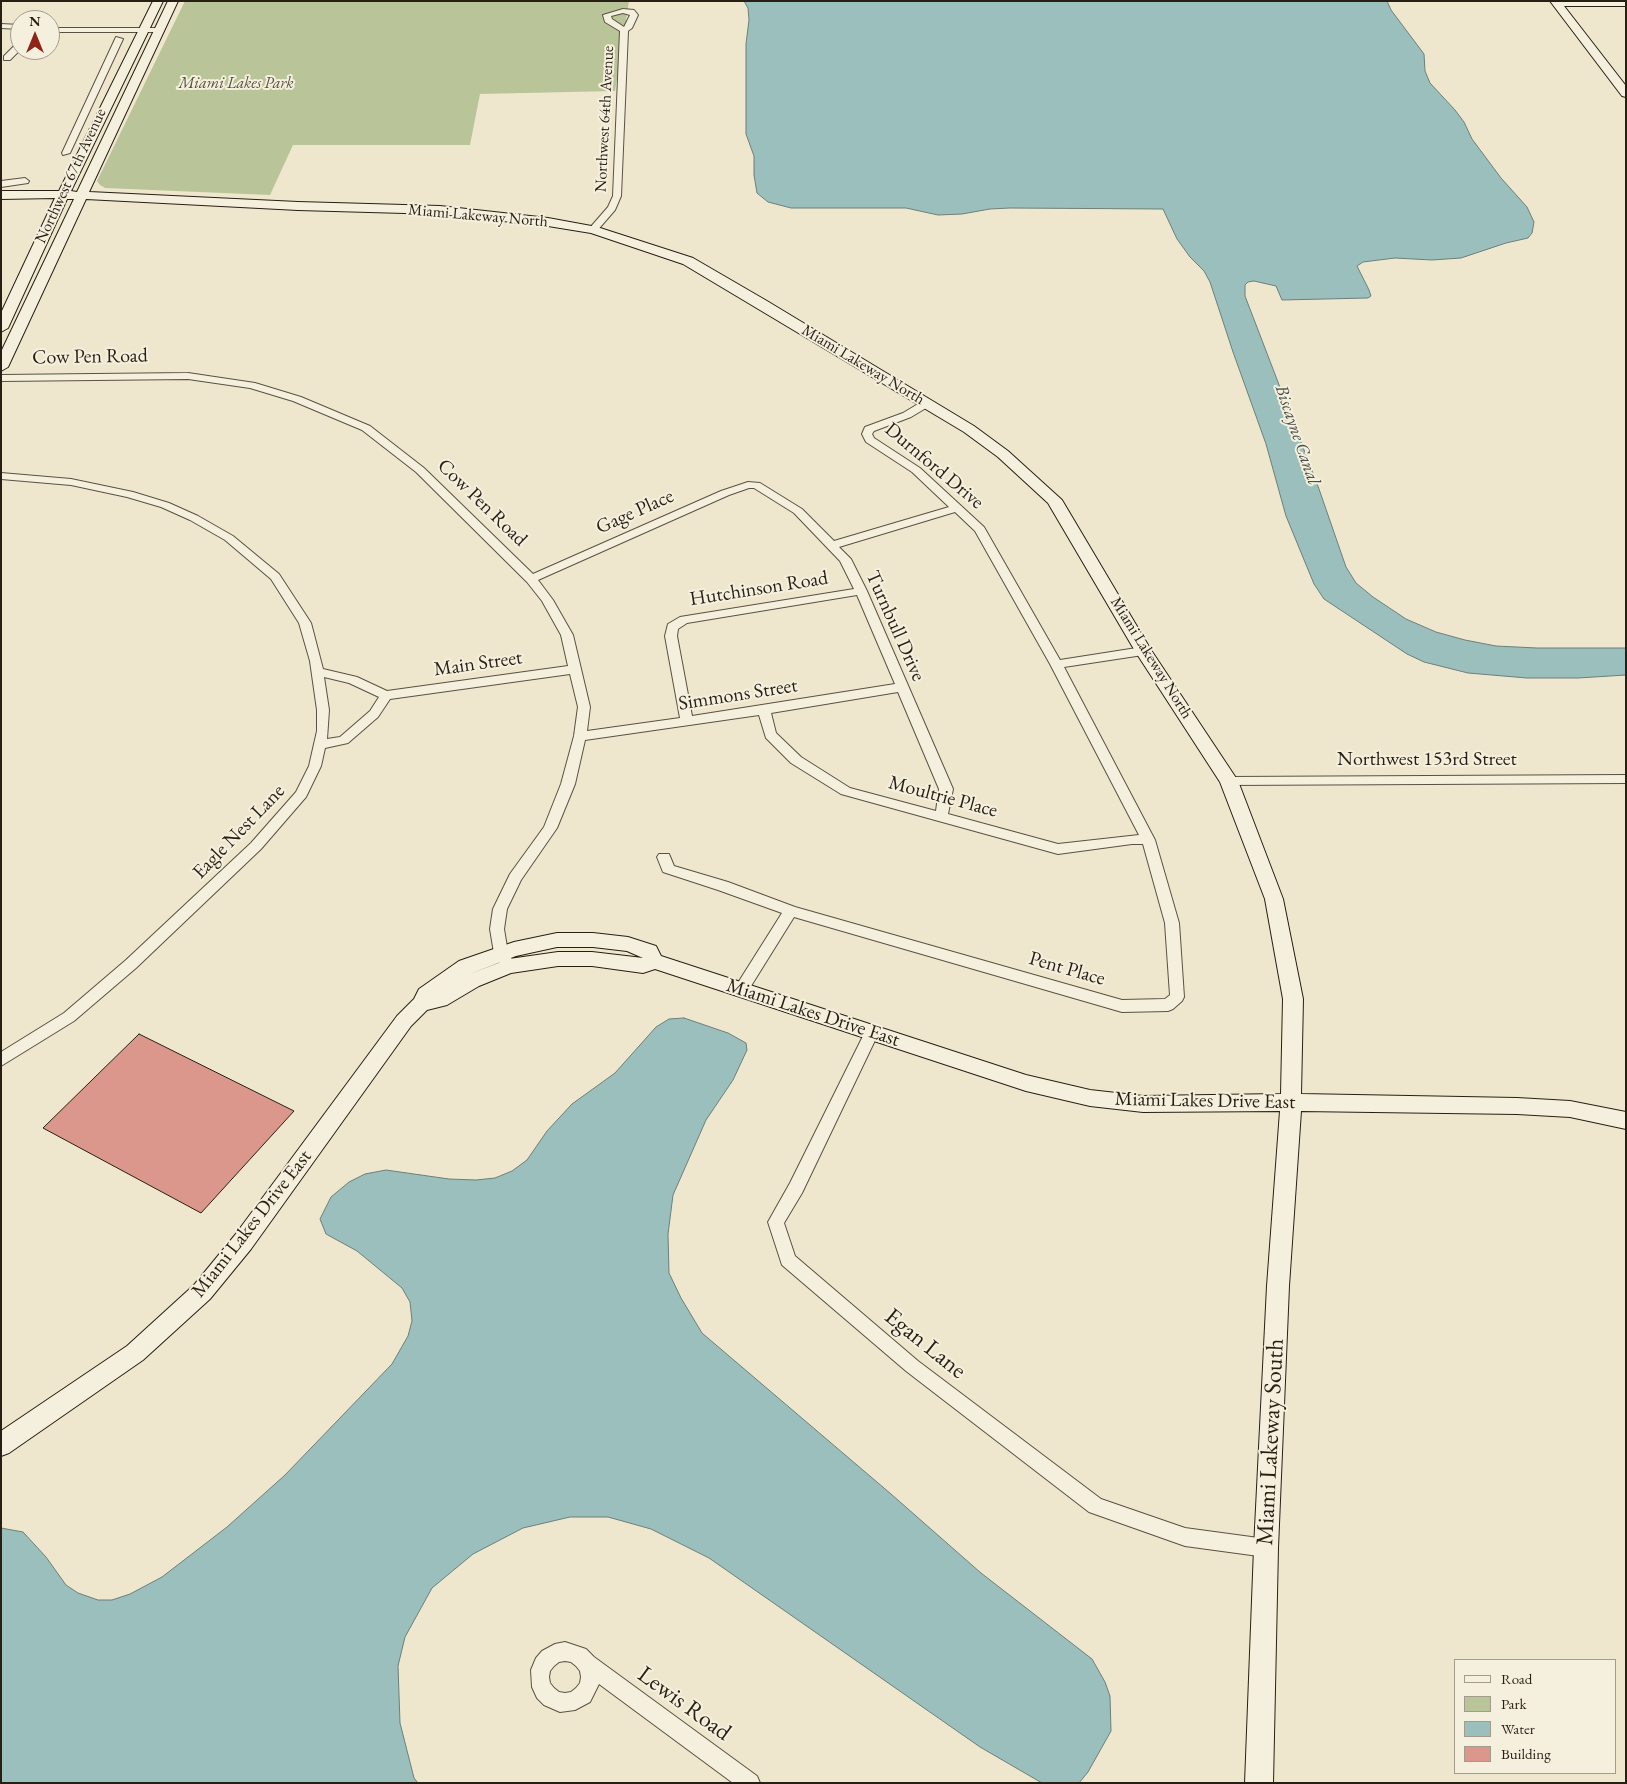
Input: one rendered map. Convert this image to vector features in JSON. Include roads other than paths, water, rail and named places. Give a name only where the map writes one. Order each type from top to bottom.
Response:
[{"type":"main road","name":"Northwest 67th Avenue","points":[[106,107],[144,30]]},
{"type":"street","points":[[1556,2],[1626,3]]},
{"type":"street","points":[[1556,2],[1626,94]]},
{"type":"street","name":"Northwest 67th Avenue","points":[[1,367],[172,4]]},
{"type":"street","name":"Northwest 67th Avenue","points":[[144,30],[157,5]]},
{"type":"street","points":[[60,30],[160,30]]},
{"type":"street","name":"Northwest 64th Avenue","points":[[593,230],[612,208],[617,196],[624,30]]},
{"type":"street","points":[[66,153],[120,39]]},
{"type":"street","points":[[7,58],[10,55]]},
{"type":"street","points":[[106,107],[122,107]]},
{"type":"street","name":"Northwest 67th Avenue","points":[[1,328],[106,107]]},
{"type":"street","points":[[1,184],[24,181]]},
{"type":"street","name":"Miami Lakeway North","points":[[1,195],[64,195],[440,210],[548,222],[593,230],[688,261],[970,429],[1003,454],[1054,500],[1143,650],[1229,781],[1274,899],[1278,916],[1293,999],[1291,1102]]},
{"type":"street","name":"Cow Pen Road","points":[[1,378],[188,376],[251,385],[297,399],[366,428],[420,470],[531,579],[548,600],[567,634],[584,707],[580,736],[568,784],[550,828],[515,878],[500,909],[497,929],[505,959]]},
{"type":"street","name":"Durnford Drive","points":[[927,403],[908,415],[869,429],[867,434],[870,440],[916,470],[980,529],[1056,664],[1148,840]]},
{"type":"street","name":"Eagle Nest Lane","points":[[1,476],[71,482],[129,494],[165,505],[194,518],[229,538],[265,567],[286,592],[309,632],[318,672],[323,710],[323,731],[315,766],[301,794],[256,846],[131,964],[69,1017],[1,1060]]},
{"type":"street","name":"Gage Place","points":[[531,579],[725,493],[748,485],[756,485]]},
{"type":"street","name":"Turnbull Drive","points":[[756,485],[798,511],[845,559],[861,591],[946,788],[942,816]]},
{"type":"street","points":[[833,545],[957,508]]},
{"type":"street","name":"Hutchinson Road","points":[[687,722],[671,636],[672,627],[684,620],[861,591]]},
{"type":"street","points":[[1056,664],[1143,650]]},
{"type":"street","name":"Main Street","points":[[386,695],[575,669]]},
{"type":"street","points":[[318,672],[354,680],[386,695],[374,714],[344,740],[321,745]]},
{"type":"street","name":"Simmons Street","points":[[580,736],[687,722],[902,687]]},
{"type":"street","name":"Moultrie Place","points":[[764,710],[770,736],[796,760],[846,791],[1058,849],[1132,839],[1148,840]]},
{"type":"street","name":"Northwest 153rd Street","points":[[1229,781],[1626,779]]},
{"type":"street","name":"Pent Place","points":[[664,857],[668,869],[723,886],[791,911],[1122,1006],[1168,1005],[1177,997],[1172,923],[1148,840]]},
{"type":"street","points":[[741,990],[791,911]]},
{"type":"street","name":"Miami Lakes Drive East","points":[[1,1445],[135,1353],[159,1334],[202,1292],[244,1242],[404,1021],[421,1004],[426,994],[466,966],[505,959],[592,959],[643,966],[654,961],[1026,1083],[1090,1098],[1143,1104],[1291,1102],[1535,1107],[1570,1109],[1626,1121]]},
{"type":"street","name":"Egan Lane","points":[[872,1032],[796,1188],[776,1222],[788,1260],[912,1366],[1095,1506],[1185,1537],[1266,1548]]},
{"type":"street","name":"Miami Lakeway South","points":[[1259,1783],[1266,1548],[1278,1286],[1291,1102]]},
{"type":"street","name":"Lewis Road","points":[[589,1666],[750,1783]]},
{"type":"water","name":"Biscayne Canal","points":[[744,1],[1387,1],[1391,10],[1424,54],[1425,71],[1430,83],[1455,110],[1464,122],[1472,139],[1501,178],[1527,207],[1534,222],[1532,233],[1528,238],[1506,243],[1461,258],[1432,260],[1395,258],[1363,262],[1357,266],[1369,290],[1371,296],[1368,298],[1282,300],[1276,286],[1254,281],[1248,282],[1245,285],[1245,296],[1319,489],[1346,567],[1356,583],[1406,619],[1436,632],[1465,640],[1496,646],[1626,648],[1626,675],[1578,678],[1527,678],[1468,673],[1424,662],[1407,654],[1324,599],[1314,584],[1286,516],[1266,444],[1210,282],[1204,271],[1190,257],[1177,239],[1163,209],[1010,208],[938,215],[906,208],[791,208],[768,202],[757,193],[754,175],[754,156],[746,134],[746,44],[749,20],[748,8]]},
{"type":"water","points":[[684,1018],[728,1033],[746,1043],[747,1050],[733,1080],[706,1120],[673,1195],[668,1234],[669,1273],[681,1298],[702,1333],[981,1573],[1092,1659],[1105,1682],[1110,1696],[1111,1731],[1088,1772],[1079,1783],[1042,1783],[980,1747],[709,1558],[651,1529],[608,1517],[570,1517],[523,1528],[473,1554],[432,1588],[405,1637],[398,1666],[400,1723],[414,1778],[418,1783],[1,1783],[1,1528],[23,1532],[46,1557],[66,1585],[78,1593],[98,1600],[112,1600],[130,1594],[162,1577],[227,1527],[285,1475],[392,1364],[408,1336],[412,1321],[410,1302],[402,1288],[357,1251],[326,1234],[320,1219],[331,1197],[349,1182],[365,1174],[386,1170],[449,1179],[476,1180],[495,1178],[512,1171],[527,1160],[547,1131],[572,1104],[615,1073],[656,1027],[669,1019]]},
{"type":"park label","name":"Miami Lakes Park","points":[[236,84]]}]
